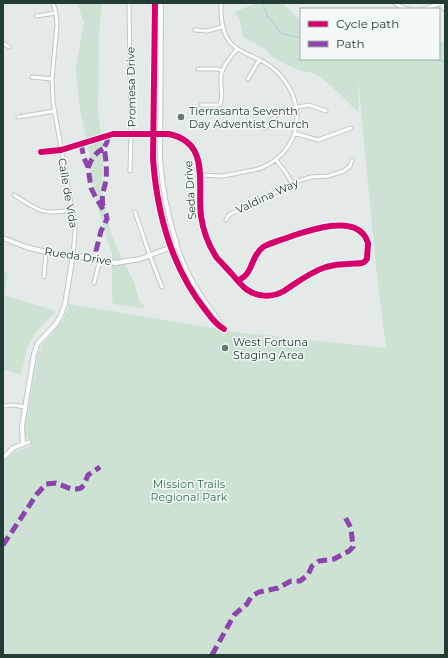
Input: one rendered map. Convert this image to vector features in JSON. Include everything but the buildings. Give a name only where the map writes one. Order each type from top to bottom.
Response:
[{"type":"street","name":"Calle de Vida","points":[[23,444],[22,426],[34,354],[38,343],[56,324],[64,309],[75,233],[53,102],[52,79],[56,13],[53,3]]},
{"type":"street","name":"Promesa Drive","points":[[129,3],[131,134],[130,171]]},
{"type":"street","points":[[155,3],[154,159],[155,182],[161,214],[171,248],[196,298],[218,326],[224,329],[194,283],[177,245],[167,213],[161,181],[160,158],[161,3]]},
{"type":"street","points":[[200,175],[228,175],[259,169],[276,160],[287,149],[292,141],[297,120],[296,107],[291,92],[283,79],[272,68],[237,49],[228,39],[222,27],[221,3]]},
{"type":"street","points":[[395,3],[404,8]]},
{"type":"street","points":[[427,8],[441,3],[445,10]]},
{"type":"street","points":[[36,16],[56,13]]},
{"type":"street","points":[[195,30],[207,31],[222,27]]},
{"type":"street","points":[[3,43],[9,47]]},
{"type":"street","points":[[201,105],[220,105],[222,101],[220,78],[222,70],[237,49]]},
{"type":"street","points":[[248,79],[259,60]]},
{"type":"street","points":[[198,69],[222,70]]},
{"type":"street","points":[[32,77],[52,79]]},
{"type":"street","points":[[265,128],[282,110],[309,105],[326,110]]},
{"type":"street","points":[[18,117],[54,111]]},
{"type":"street","points":[[294,133],[318,140],[351,128]]},
{"type":"street","name":"Seda Drive","points":[[41,152],[61,150],[113,134],[169,134],[187,141],[195,150],[200,163],[201,214],[204,232],[211,248],[238,281],[245,288],[258,295],[268,296],[278,294],[309,274],[324,268],[337,265],[362,263],[366,260],[368,243],[360,230],[349,226],[326,227],[308,230],[263,247],[256,254],[249,271],[238,281]]},
{"type":"street","points":[[276,160],[292,183]]},
{"type":"street","name":"Valdina Way","points":[[226,220],[232,213],[263,200],[292,183],[311,177],[328,176],[344,171],[350,166],[352,160]]},
{"type":"street","points":[[14,195],[35,209],[43,212],[58,213],[72,210]]},
{"type":"street","points":[[135,212],[162,287]]},
{"type":"street","name":"Rueda Drive","points":[[3,238],[26,247],[46,252],[73,255],[115,263],[140,259],[177,245]]},
{"type":"street","points":[[44,277],[46,252]]},
{"type":"street","points":[[94,284],[100,260]]},
{"type":"street","points":[[3,406],[25,407]]},
{"type":"street","points":[[3,458],[13,448],[29,442]]},
{"type":"green space","points":[[77,3],[102,3],[99,29],[98,114],[103,144],[103,197],[111,233],[120,255],[134,282],[139,300],[146,308],[113,304],[112,254],[93,187],[91,162],[79,104],[76,67],[84,23]]},
{"type":"green space","name":"Mission Trails Regional Park","points":[[257,3],[282,3],[300,20],[300,60],[440,60],[440,41],[445,43],[445,655],[3,655],[3,463],[15,452],[30,446],[28,438],[26,438],[25,428],[38,354],[42,345],[61,323],[67,312],[69,304],[235,332],[386,348],[376,267],[358,79],[359,113],[316,74],[299,70],[287,65],[274,58],[265,49],[243,37],[240,21],[234,12]]},
{"type":"green space","points":[[3,272],[8,273],[4,295],[56,311],[36,332],[27,348],[21,375],[7,370],[3,372]]},
{"type":"waterway","points":[[263,4],[268,17],[281,33],[300,38]]},
{"type":"waterway","points":[[435,60],[445,62]]},
{"type":"marked path","points":[[103,206],[102,202],[106,180],[106,160],[104,148],[108,135]]},
{"type":"marked path","points":[[81,144],[84,158],[88,167],[91,188],[106,214],[107,219],[101,231],[96,251],[97,260]]},
{"type":"marked path","points":[[88,168],[94,156],[104,148]]},
{"type":"marked path","points":[[3,545],[37,494],[46,484],[56,483],[71,489],[81,488],[84,485],[88,475],[100,467]]},
{"type":"marked path","points":[[212,655],[234,615],[247,604],[251,597],[259,592],[278,588],[291,581],[300,581],[308,575],[312,566],[319,561],[334,559],[349,551],[353,547],[351,528],[345,517]]},
{"type":"cycle path","points":[[155,3],[153,159],[158,200],[168,240],[184,278],[211,317],[224,329]]},
{"type":"cycle path","points":[[41,152],[61,150],[113,134],[169,134],[182,139],[191,146],[197,155],[200,178],[201,216],[203,227],[209,243],[217,258],[232,274],[239,282],[246,289],[255,294],[265,296],[275,295],[320,269],[329,266],[363,263],[367,259],[368,243],[364,235],[358,229],[349,226],[340,225],[319,228],[273,242],[263,247],[255,256],[250,269],[244,277],[238,281]]},
{"type":"place","name":"Tierrasanta Seventh Day Adventist Church","points":[[181,117]]},
{"type":"place","name":"West Fortuna Staging Area","points":[[225,348]]}]
